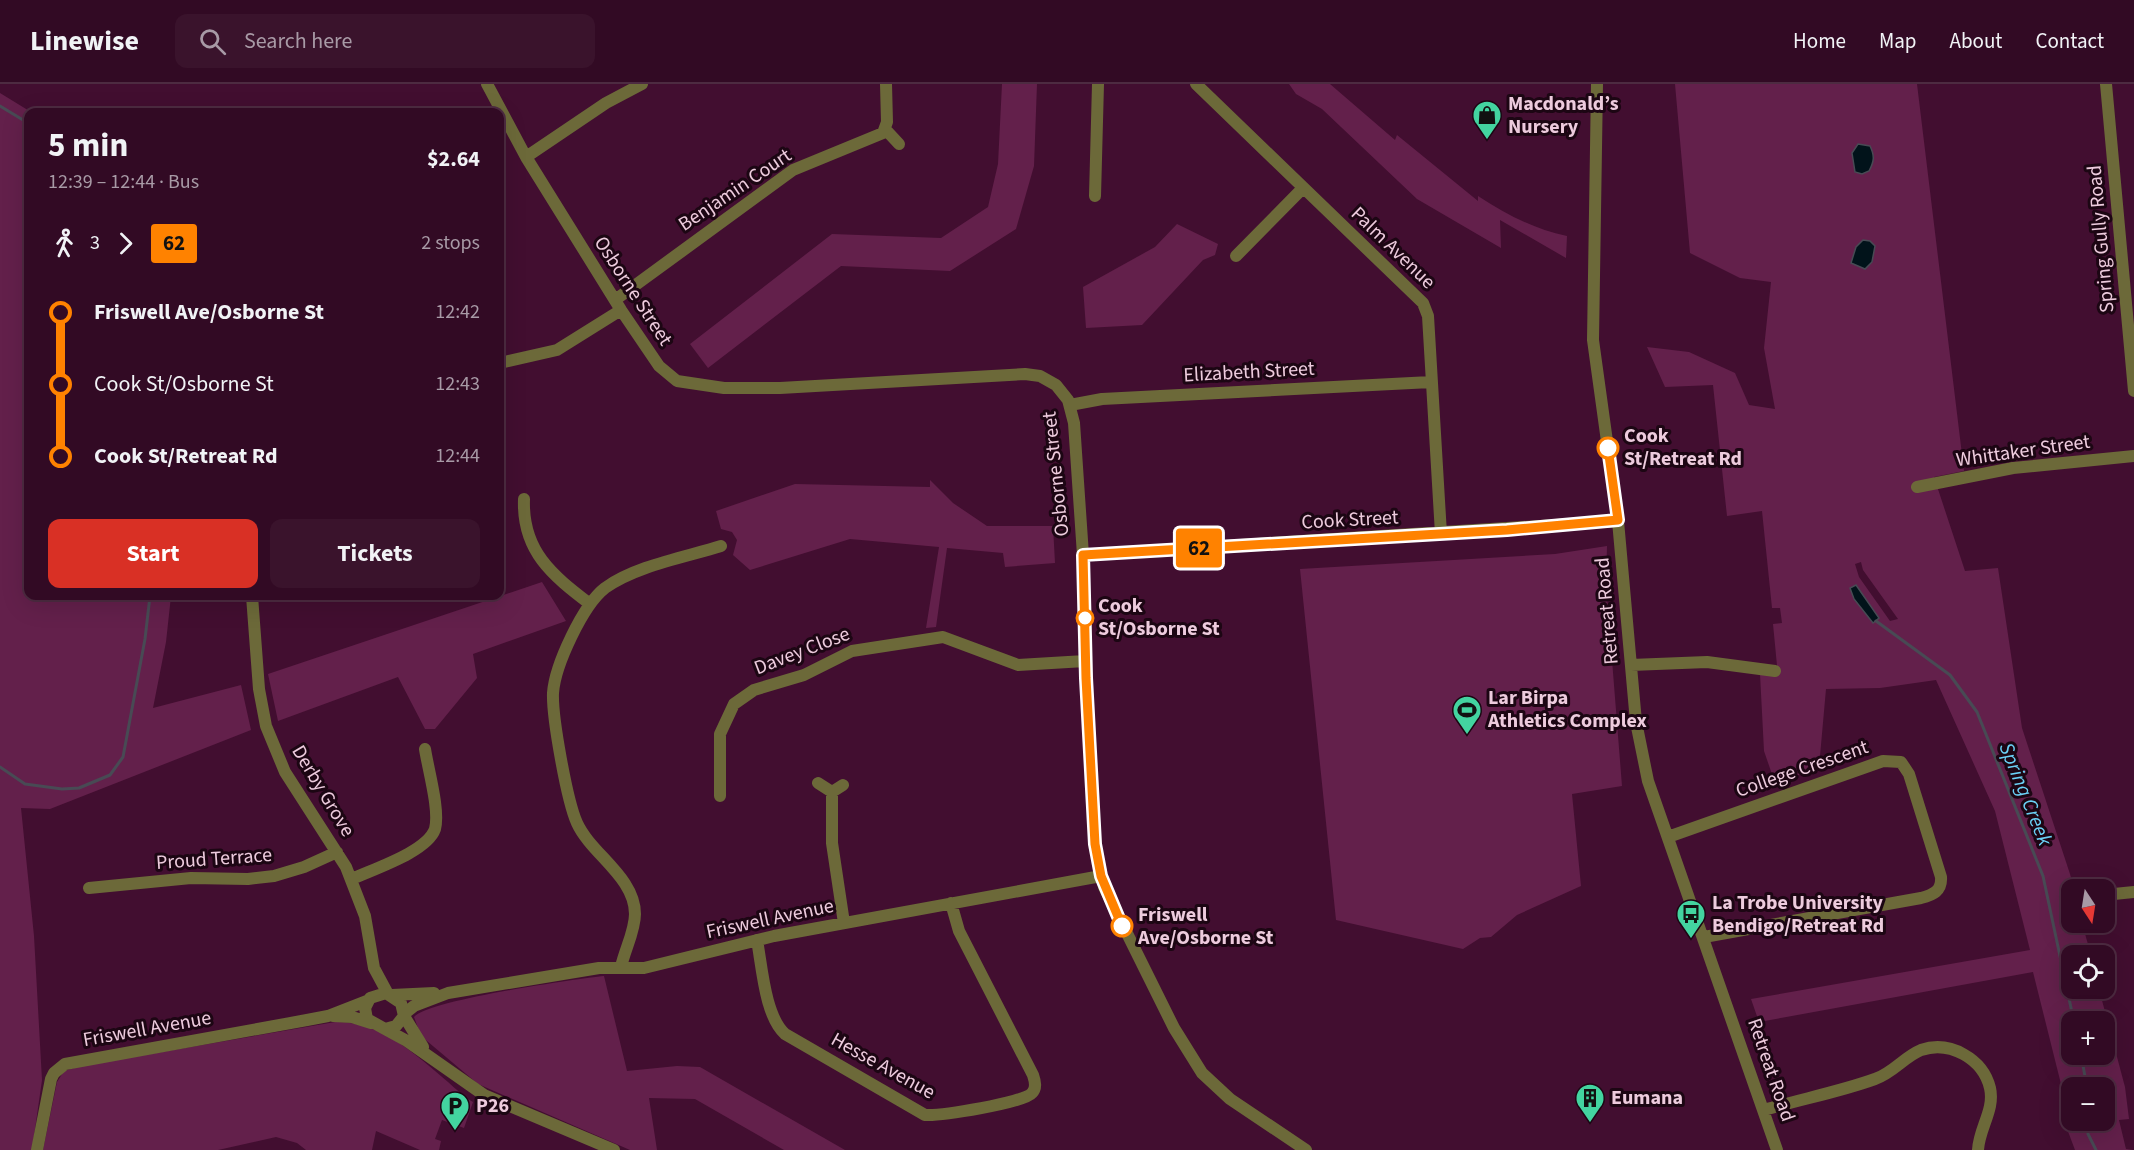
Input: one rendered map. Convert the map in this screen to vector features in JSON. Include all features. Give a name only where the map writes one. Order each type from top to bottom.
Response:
[{"type":"street","name":"Osborne Street","points":[[487,84],[500,108]]},
{"type":"street","points":[[526,157],[606,104],[642,84]]},
{"type":"street","points":[[886,84],[886,130],[900,144]]},
{"type":"street","points":[[1095,196],[1098,84]]},
{"type":"street","name":"Palm Avenue","points":[[1196,84],[1423,303],[1428,316],[1441,534]]},
{"type":"street","name":"Retreat Road","points":[[1597,84],[1593,340],[1618,520],[1630,665],[1641,755],[1777,1150]]},
{"type":"street","name":"Spring Gully Road","points":[[2106,84],[2134,390]]},
{"type":"street","name":"Osborne Street","points":[[504,116],[526,157],[618,305],[659,366],[677,381],[690,385],[723,388],[780,388],[1025,374],[1049,380],[1061,390],[1070,405],[1075,432],[1083,555],[1085,661],[1095,844],[1101,876],[1117,915],[1174,1028],[1202,1073],[1230,1099],[1306,1150]]},
{"type":"street","name":"Benjamin Court","points":[[504,362],[557,350],[793,170],[871,141],[886,130]]},
{"type":"street","points":[[1236,256],[1303,188]]},
{"type":"street","name":"Elizabeth Street","points":[[1070,405],[1102,399],[1431,381]]},
{"type":"street","name":"Whittaker Street","points":[[1917,488],[2013,468],[2134,456]]},
{"type":"street","points":[[524,498],[525,520],[540,561],[590,604]]},
{"type":"street","name":"Cook Street","points":[[1083,555],[1441,534],[1618,520]]},
{"type":"street","points":[[621,966],[634,921],[633,900],[628,889],[592,847],[576,823],[553,707],[553,692],[560,667],[590,604],[604,589],[622,578],[721,546]]},
{"type":"street","name":"Derby Grove","points":[[252,600],[259,689],[266,726],[285,772],[338,852],[352,879],[364,916],[374,968],[370,999]]},
{"type":"street","name":"Davey Close","points":[[720,796],[720,734],[735,704],[754,690],[804,675],[852,651],[943,637],[1018,666],[1085,661]]},
{"type":"street","points":[[1630,665],[1707,662],[1775,671]]},
{"type":"street","points":[[352,879],[411,852],[430,838],[436,820],[425,749]]},
{"type":"street","name":"College Crescent","points":[[1668,837],[1883,761],[1901,762],[1909,774],[1941,877],[1941,885],[1936,892],[1922,898],[1704,937]]},
{"type":"street","points":[[818,783],[832,792]]},
{"type":"street","points":[[832,792],[843,784]]},
{"type":"street","points":[[832,792],[832,843],[844,923]]},
{"type":"street","name":"Proud Terrace","points":[[89,888],[191,878],[266,877],[297,870],[338,852]]},
{"type":"street","name":"Friswell Avenue","points":[[390,994],[448,993],[562,973],[621,966],[652,966],[757,940],[1101,876]]},
{"type":"street","points":[[2115,894],[2134,892]]},
{"type":"street","name":"Hesse Avenue","points":[[757,940],[770,1010],[775,1023],[785,1034],[925,1115],[945,1114],[1019,1100],[1032,1094],[1035,1089],[1033,1075],[957,927],[951,903]]},
{"type":"street","name":"Derby Grove","points":[[374,968],[390,994]]},
{"type":"street","points":[[429,1056],[404,1015],[401,1003],[390,994],[380,993],[370,999],[365,1013],[371,1023],[429,1056],[484,1095],[614,1150]]},
{"type":"street","name":"Friswell Avenue","points":[[404,1015],[414,1006],[448,993]]},
{"type":"street","name":"Friswell Avenue","points":[[37,1150],[51,1079],[54,1072],[65,1064],[328,1016],[370,999]]},
{"type":"street","points":[[385,1029],[396,1026],[404,1015]]},
{"type":"street","name":"Friswell Avenue","points":[[328,1016],[352,1017],[371,1023]]},
{"type":"street","points":[[1764,1110],[1876,1079],[1922,1050],[1950,1049],[1966,1056],[1979,1066],[1989,1085],[1990,1108],[1980,1132],[1978,1150]]},
{"type":"shaded area","points":[[1002,84],[1037,84],[1034,166],[1016,229],[950,271],[841,266],[708,368],[690,344],[832,234],[941,238],[988,207],[998,164]]},
{"type":"shaded area","points":[[1289,84],[1330,84],[1395,140],[1397,135],[1478,201],[1478,196],[1520,220],[1567,236],[1566,258],[1500,220],[1501,248],[1417,199],[1322,109],[1296,94]]},
{"type":"shaded area","points":[[1675,84],[1917,84],[1964,471],[1934,477],[1965,571],[1998,568],[2022,728],[2071,879],[2061,879],[2061,933],[2085,933],[2088,945],[2061,945],[2061,999],[2102,999],[2105,1011],[2061,1011],[2061,1065],[2115,1065],[2115,1049],[2125,1087],[2129,1119],[2119,1120],[2126,1149],[2133,1150],[2075,1150],[2068,1131],[2115,1131],[2115,1077],[2061,1077],[2061,1084],[2033,972],[1759,1022],[1751,999],[2030,950],[1995,811],[1936,680],[1880,688],[1826,689],[1820,756],[1823,767],[1775,783],[1764,751],[1760,674],[1778,676],[1773,624],[1782,623],[1780,608],[1772,608],[1762,511],[1727,516],[1713,385],[1665,387],[1647,347],[1689,352],[1735,373],[1749,405],[1775,409],[1764,348],[1771,282],[1740,278],[1690,253]],"holes":[[[1861,562],[1863,570],[1898,619],[1890,621],[1859,577],[1855,564]]]},
{"type":"shaded area","points":[[0,93],[24,108],[24,600],[171,600],[166,642],[153,708],[241,685],[251,730],[50,809],[21,808],[34,936],[42,1080],[32,1150],[0,1150]]},
{"type":"shaded area","points":[[1858,144],[1870,146],[1873,156],[1869,171],[1862,174],[1855,172],[1852,153]]},
{"type":"shaded area","points":[[1177,224],[1218,244],[1215,255],[1203,260],[1142,325],[1086,328],[1083,287],[1155,247]]},
{"type":"shaded area","points":[[1863,240],[1870,241],[1875,246],[1872,262],[1865,269],[1851,263],[1856,247]]},
{"type":"shaded area","points":[[930,480],[953,503],[987,526],[1053,526],[1055,563],[1005,567],[1003,553],[947,548],[936,627],[926,628],[939,547],[850,539],[750,570],[733,555],[737,540],[732,532],[721,529],[716,511],[795,484],[930,487]]},
{"type":"shaded area","name":"Lar Birpa Athletics Complex","points":[[1607,546],[1606,584],[1622,786],[1572,794],[1581,886],[1517,915],[1491,937],[1480,938],[1463,949],[1336,920],[1300,569],[1555,554]]},
{"type":"shaded area","points":[[542,582],[566,621],[473,654],[477,678],[435,729],[425,729],[398,677],[278,721],[268,674],[488,600],[504,600],[504,595]]},
{"type":"shaded area","points":[[1856,585],[1879,618],[1873,623],[1854,599],[1850,588]]},
{"type":"shaded area","points":[[604,976],[627,1071],[677,1066],[700,1067],[845,1150],[784,1150],[695,1099],[649,1098],[657,1150],[630,1150],[478,1084],[421,1036],[414,1017],[425,1010],[473,997]]},
{"type":"shaded area","points":[[335,1022],[367,1027],[410,1050],[473,1102],[464,1128],[442,1120],[435,1139],[441,1141],[439,1150],[420,1150],[376,1131],[372,1150],[306,1150],[297,1143],[276,1137],[218,1150],[43,1150],[57,1082],[64,1071],[81,1066]]},
{"type":"waterway","points":[[0,106],[24,121]]},
{"type":"waterway","points":[[0,767],[25,784],[62,789],[79,788],[110,775],[123,757],[145,639],[150,600]]},
{"type":"waterway","name":"Spring Creek","points":[[1876,621],[1950,675],[1977,712],[2043,876],[2072,1011]]},
{"type":"waterway","name":"Spring Creek","points":[[2083,1065],[2085,1077]]},
{"type":"waterway","name":"Spring Creek","points":[[2088,1131],[2096,1150]]},
{"type":"bus line","name":"62","points":[[1122,926],[1104,887],[1095,844],[1086,678],[1083,555],[1539,528],[1618,520],[1608,448]]},
{"type":"place","name":"Macdonald’s Nursery","points":[[1487,140]]},
{"type":"place","name":"Cook St/Retreat Rd","points":[[1608,448]]},
{"type":"place","name":"Cook St/Osborne St","points":[[1085,618]]},
{"type":"place","name":"Lar Birpa Athletics Complex","points":[[1467,736]]},
{"type":"place","name":"Friswell Ave/Osborne St","points":[[1122,926]]},
{"type":"place","name":"La Trobe University Bendigo/Retreat Rd","points":[[1691,940]]},
{"type":"place","name":"Eumana","points":[[1590,1124]]},
{"type":"place","name":"P26","points":[[455,1132]]}]
